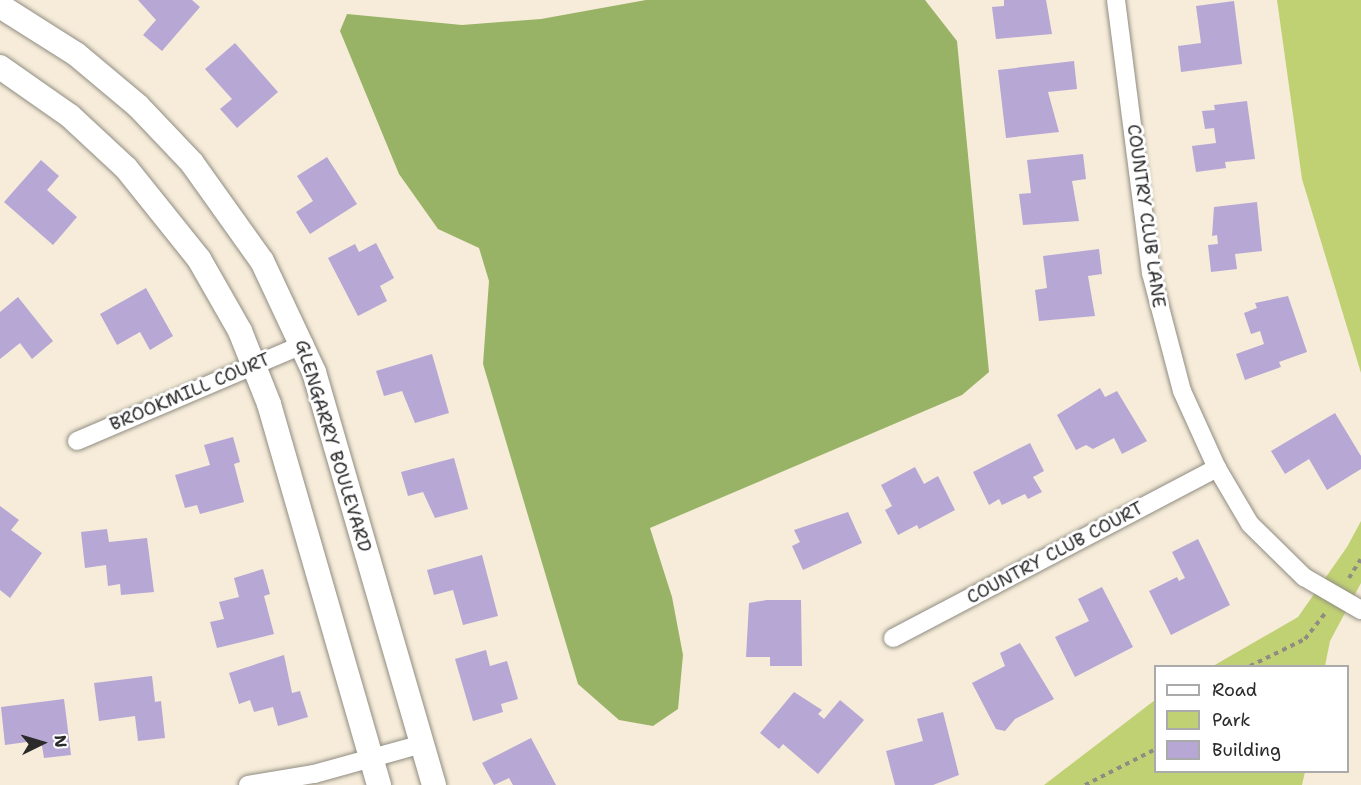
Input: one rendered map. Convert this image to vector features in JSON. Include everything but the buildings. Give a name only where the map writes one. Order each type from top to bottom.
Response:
[{"type":"street","name":"COUNTRY CLUB LANE","points":[[1116,0],[1151,273],[1182,392],[1217,468],[1250,524],[1275,552],[1304,577],[1361,610]]},
{"type":"street","name":"GLENGARRY BOULEVARD","points":[[0,6],[76,54],[164,131],[239,225],[304,344],[434,785]]},
{"type":"street","points":[[0,67],[70,116],[126,168],[199,259],[254,364],[379,785]]},
{"type":"street","name":"BROOKMILL COURT","points":[[77,441],[304,344]]},
{"type":"street","name":"COUNTRY CLUB COURT","points":[[893,639],[1217,468]]},
{"type":"street","points":[[248,785],[371,759],[422,744]]},
{"type":"path","points":[[1252,665],[1305,639],[1338,597],[1361,559]]},
{"type":"path","points":[[1085,785],[1154,750]]},
{"type":"green space","points":[[646,0],[925,0],[957,41],[989,372],[962,395],[650,528],[672,597],[683,655],[678,709],[653,726],[619,720],[578,684],[483,364],[489,281],[479,248],[438,229],[399,174],[340,31],[347,14],[462,25],[541,19]]},
{"type":"green space","points":[[1277,0],[1361,0],[1361,373],[1302,179]]},
{"type":"green space","points":[[1361,521],[1361,583],[1330,641],[1325,665],[1215,665],[1298,617],[1347,547]]},
{"type":"green space","points":[[1154,701],[1154,773],[1305,773],[1302,785],[1044,785]]}]
